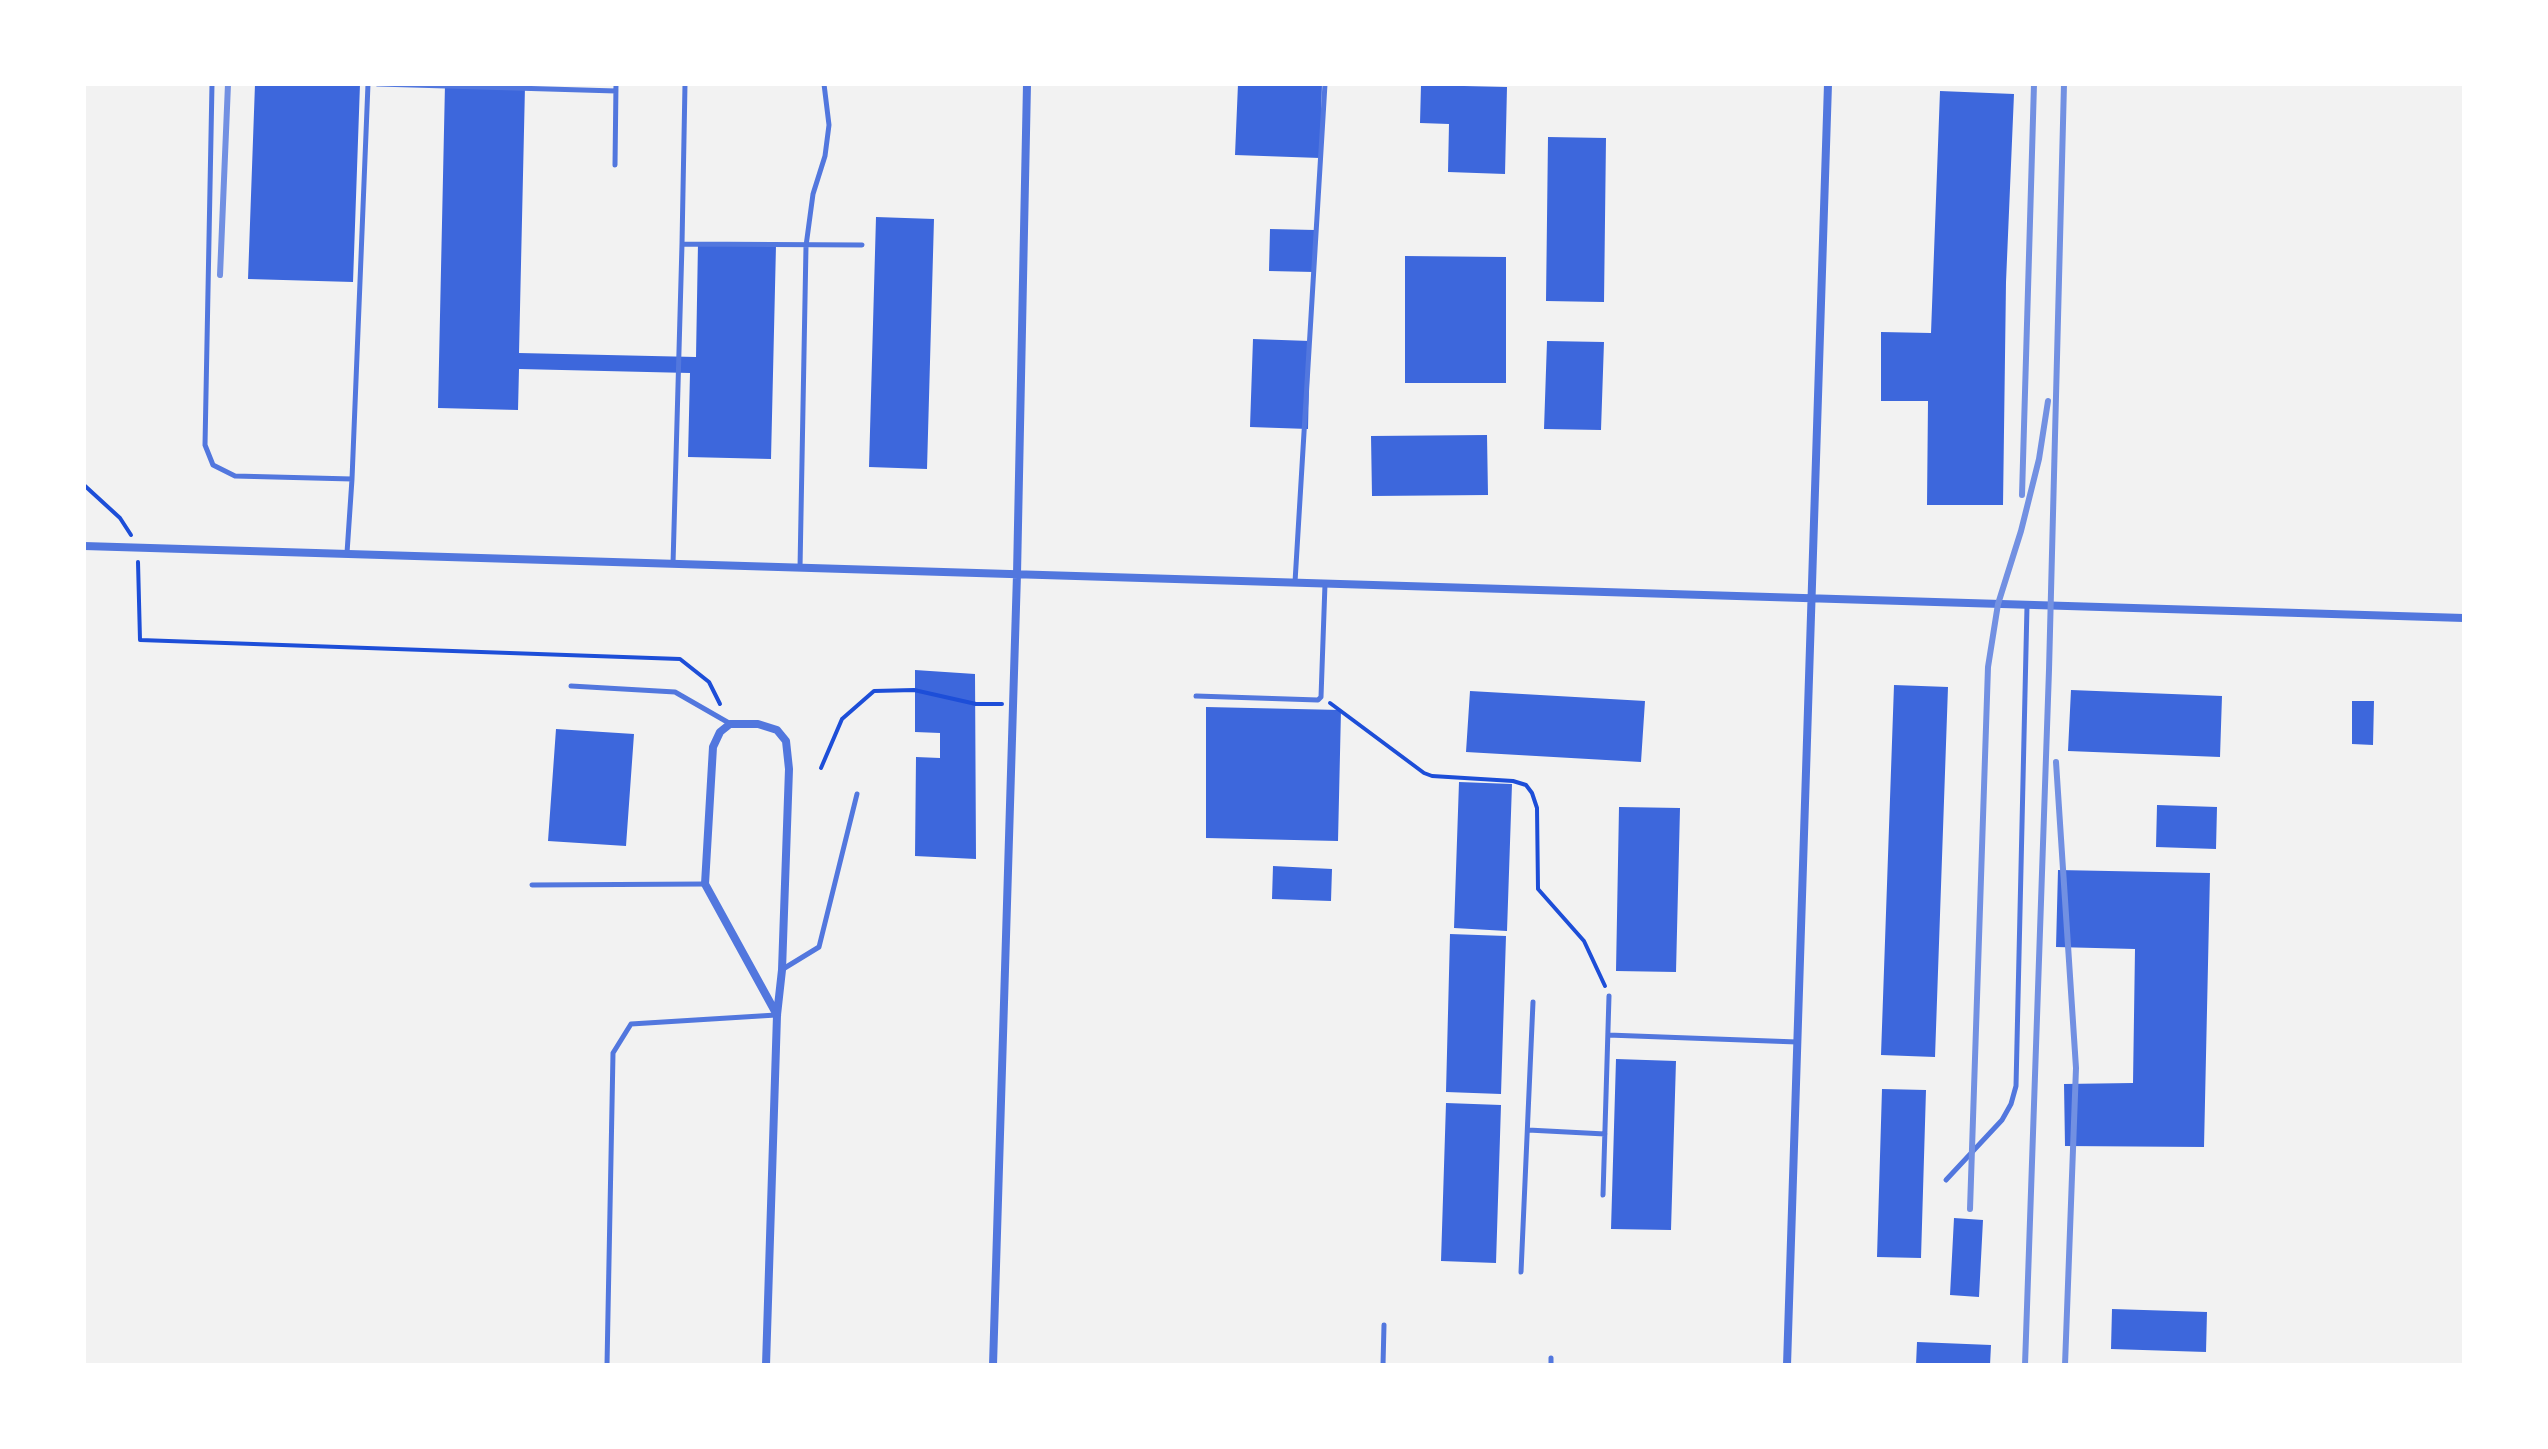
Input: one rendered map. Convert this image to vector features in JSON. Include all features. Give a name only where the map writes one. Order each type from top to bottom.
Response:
[{"type":"street","points":[[993,1365],[1017,574],[1027,84]]},
{"type":"street","points":[[1787,1365],[1828,84]]},
{"type":"street","points":[[84,546],[2464,618]]},
{"type":"street","points":[[766,1365],[777,1015],[782,970],[789,769],[786,741],[777,730],[758,724],[730,724],[720,732],[713,747],[705,884],[777,1015]]},
{"type":"lane","points":[[212,84],[205,445],[213,465],[235,476],[352,479]]},
{"type":"lane","points":[[347,554],[368,84]]},
{"type":"lane","points":[[378,84],[616,88],[615,165]]},
{"type":"lane","points":[[673,564],[685,84]]},
{"type":"lane","points":[[800,568],[806,246],[813,194],[825,156],[829,125],[824,84]]},
{"type":"lane","points":[[1295,582],[1325,84]]},
{"type":"lane","points":[[682,244],[862,245]]},
{"type":"lane","points":[[1196,696],[1318,700],[1321,697],[1325,584]]},
{"type":"lane","points":[[1946,1180],[2002,1120],[2016,1086],[2027,605]]},
{"type":"lane","points":[[571,686],[675,692],[730,724]]},
{"type":"lane","points":[[782,970],[819,947],[857,794]]},
{"type":"lane","points":[[532,885],[705,884]]},
{"type":"lane","points":[[1603,1195],[1609,996]]},
{"type":"lane","points":[[1521,1272],[1533,1002]]},
{"type":"lane","points":[[607,1365],[613,1053],[631,1024],[777,1015]]},
{"type":"lane","points":[[1608,1035],[1797,1042]]},
{"type":"lane","points":[[1528,1130],[1605,1134]]},
{"type":"lane","points":[[1383,1365],[1384,1325]]},
{"type":"path","points":[[84,485],[120,518],[142,548],[140,640],[680,659],[709,682],[730,724]]},
{"type":"path","points":[[821,768],[842,719],[874,691],[914,690],[976,704],[1013,704]]},
{"type":"path","points":[[1321,697],[1424,773],[1513,781],[1526,785],[1537,808],[1538,889],[1584,941],[1609,996]]},
{"type":"building","points":[[255,84],[360,84],[353,282],[248,279]]},
{"type":"building","points":[[445,84],[525,86],[519,353],[696,357],[698,243],[776,245],[771,459],[688,457],[690,373],[519,369],[518,410],[438,408]]},
{"type":"building","points":[[1238,84],[1322,84],[1320,158],[1235,155]]},
{"type":"building","points":[[1421,85],[1507,87],[1505,174],[1448,172],[1449,124],[1420,123]]},
{"type":"building","points":[[1940,91],[2014,94],[2006,282],[2003,505],[1927,505],[1928,401],[1881,401],[1881,332],[1931,333]]},
{"type":"building","points":[[1548,137],[1606,138],[1604,302],[1546,301]]},
{"type":"building","points":[[876,217],[934,219],[927,469],[869,467]]},
{"type":"building","points":[[1270,229],[1315,230],[1314,272],[1269,271]]},
{"type":"building","points":[[1405,256],[1506,257],[1506,383],[1405,383]]},
{"type":"building","points":[[1253,339],[1310,341],[1308,429],[1250,427]]},
{"type":"building","points":[[1547,341],[1604,342],[1601,430],[1544,429]]},
{"type":"building","points":[[1487,435],[1488,495],[1372,496],[1371,436]]},
{"type":"building","points":[[915,670],[975,674],[976,859],[915,856],[916,757],[940,758],[940,733],[915,732]]},
{"type":"building","points":[[1894,685],[1948,687],[1935,1057],[1881,1055]]},
{"type":"building","points":[[2071,690],[2222,696],[2220,757],[2068,751]]},
{"type":"building","points":[[1470,691],[1645,701],[1641,762],[1466,752]]},
{"type":"building","points":[[2352,701],[2374,701],[2373,745],[2352,744]]},
{"type":"building","points":[[1206,707],[1341,710],[1338,841],[1206,838]]},
{"type":"building","points":[[556,729],[634,734],[626,846],[548,841]]},
{"type":"building","points":[[1459,782],[1512,784],[1507,931],[1454,928]]},
{"type":"building","points":[[2157,805],[2217,807],[2216,849],[2156,847]]},
{"type":"building","points":[[1619,807],[1680,808],[1676,972],[1616,971]]},
{"type":"building","points":[[1273,866],[1332,869],[1331,901],[1272,899]]},
{"type":"building","points":[[2058,870],[2210,873],[2204,1147],[2065,1146],[2064,1084],[2133,1083],[2135,949],[2056,947]]},
{"type":"building","points":[[1450,934],[1506,936],[1501,1094],[1446,1092]]},
{"type":"building","points":[[1616,1059],[1676,1061],[1671,1230],[1611,1229]]},
{"type":"building","points":[[1882,1089],[1926,1090],[1921,1258],[1877,1257]]},
{"type":"building","points":[[1446,1103],[1501,1105],[1496,1263],[1441,1261]]},
{"type":"building","points":[[1954,1218],[1983,1220],[1979,1297],[1950,1295]]},
{"type":"building","points":[[2112,1309],[2207,1312],[2206,1352],[2111,1349]]},
{"type":"building","points":[[1917,1342],[1991,1345],[1990,1365],[1916,1365]]},
{"type":"railway","points":[[220,275],[228,84]]},
{"type":"railway","points":[[2022,495],[2034,84]]},
{"type":"railway","points":[[2025,1365],[2049,670],[2064,84]]},
{"type":"railway","points":[[1970,1209],[1988,667],[1998,604],[2039,459],[2048,401]]},
{"type":"railway","points":[[2056,762],[2076,1068],[2065,1365]]}]
